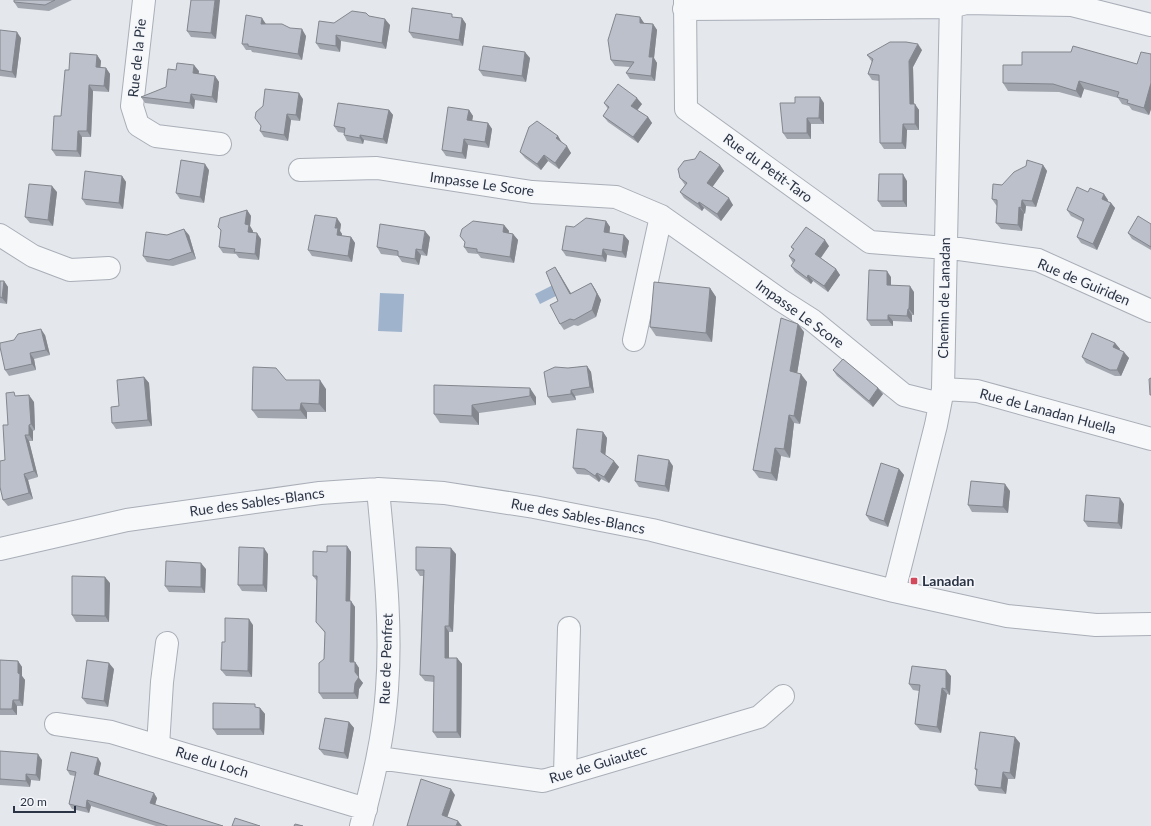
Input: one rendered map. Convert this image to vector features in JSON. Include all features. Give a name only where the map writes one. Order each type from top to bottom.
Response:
[{"type":"street","name":"Rue de la Pie","points":[[144,0],[132,106],[138,125],[156,136],[220,144]]},
{"type":"street","name":"Rue du Petit-Taro","points":[[945,249],[870,242],[686,109],[685,4],[951,3]]},
{"type":"street","points":[[951,3],[1072,5],[1151,25]]},
{"type":"street","name":"Chemin de Lanadan","points":[[894,591],[942,397],[951,3]]},
{"type":"street","name":"Impasse Le Score","points":[[300,170],[377,168],[532,192],[616,197],[661,216],[812,320],[904,395],[942,397]]},
{"type":"street","points":[[634,340],[661,216]]},
{"type":"street","points":[[0,235],[32,256],[70,270],[109,268]]},
{"type":"street","name":"Rue de Guiriden","points":[[945,249],[958,249],[1038,260],[1151,311]]},
{"type":"street","name":"Rue de Lanadan Huella","points":[[942,397],[977,391],[1151,439]]},
{"type":"street","name":"Rue des Sables-Blancs","points":[[0,549],[127,520],[320,493],[378,490],[444,493],[542,508],[652,530],[894,591],[1007,616],[1096,625],[1151,624]]},
{"type":"street","name":"Rue de Penfret","points":[[363,818],[379,758],[387,690],[388,614],[378,490]]},
{"type":"street","points":[[565,774],[569,628]]},
{"type":"street","points":[[158,746],[162,682],[167,643]]},
{"type":"street","name":"Rue de Guiautec","points":[[379,758],[543,781],[759,717],[783,696]]},
{"type":"street","name":"Rue du Loch","points":[[56,724],[111,732],[158,746],[363,818]]},
{"type":"water","points":[[557,283],[562,293],[540,304],[535,294]]},
{"type":"water","points":[[380,293],[404,294],[402,332],[378,331]]},
{"type":"building","points":[[14,0],[55,0],[45,5],[14,2]]},
{"type":"building","points":[[191,0],[215,0],[211,33],[187,31]]},
{"type":"building","points":[[412,8],[452,14],[452,17],[462,18],[459,40],[409,32]]},
{"type":"building","points":[[352,11],[366,13],[369,16],[385,19],[382,43],[336,35],[336,46],[316,43],[319,21],[334,23]]},
{"type":"building","points":[[616,14],[640,17],[640,23],[653,24],[649,57],[653,57],[651,76],[626,73],[634,62],[611,60],[608,40]]},
{"type":"building","points":[[246,15],[262,18],[261,24],[282,24],[290,28],[302,29],[298,54],[242,44]]},
{"type":"building","points":[[0,30],[17,32],[12,72],[0,70]]},
{"type":"building","points":[[890,42],[918,44],[909,61],[910,104],[915,104],[915,124],[903,124],[902,143],[880,143],[879,75],[868,74],[873,59],[867,55]]},
{"type":"building","points":[[483,46],[525,52],[522,76],[479,70]]},
{"type":"building","points":[[1073,46],[1137,64],[1141,52],[1151,54],[1151,83],[1144,108],[1127,103],[1128,100],[1117,97],[1119,92],[1079,81],[1076,91],[1053,84],[1003,83],[1003,65],[1022,65],[1022,52],[1071,52]]},
{"type":"building","points":[[70,53],[97,55],[96,67],[106,68],[104,86],[89,85],[87,131],[78,131],[77,151],[52,150],[54,116],[61,116],[65,70],[69,70]]},
{"type":"building","points":[[177,63],[194,65],[193,73],[215,76],[212,97],[191,94],[190,103],[141,97],[166,87],[168,69],[176,70]]},
{"type":"building","points":[[618,84],[637,98],[631,106],[648,117],[633,137],[603,116],[609,107],[604,103]]},
{"type":"building","points":[[265,89],[299,93],[296,115],[287,114],[284,135],[260,131],[261,126],[255,118],[256,112],[263,106]]},
{"type":"building","points":[[795,97],[820,97],[819,118],[807,118],[807,133],[783,133],[780,103],[795,103]]},
{"type":"building","points":[[338,103],[389,110],[383,139],[360,135],[360,138],[344,135],[345,128],[334,126]]},
{"type":"building","points":[[448,107],[469,110],[467,120],[488,123],[485,142],[464,139],[462,153],[442,150]]},
{"type":"building","points":[[537,121],[558,136],[556,138],[567,146],[555,163],[544,155],[537,164],[520,152],[529,127]]},
{"type":"building","points":[[700,151],[720,165],[707,183],[729,198],[717,214],[680,192],[687,183],[680,178],[678,169],[684,161],[695,159]]},
{"type":"building","points":[[181,160],[205,164],[200,197],[176,193]]},
{"type":"building","points":[[1027,160],[1043,165],[1032,201],[1022,200],[1021,208],[1019,207],[1018,225],[996,223],[997,200],[992,199],[993,184],[1002,185],[1014,172],[1026,166]]},
{"type":"building","points":[[85,171],[122,176],[119,203],[82,199]]},
{"type":"building","points":[[879,174],[903,174],[903,201],[878,201]]},
{"type":"building","points":[[29,184],[52,186],[48,220],[25,217]]},
{"type":"building","points":[[1077,187],[1088,192],[1090,188],[1104,194],[1102,199],[1111,203],[1093,244],[1077,237],[1084,219],[1067,210]]},
{"type":"building","points":[[247,210],[245,224],[249,225],[248,232],[257,233],[255,254],[234,252],[235,249],[219,247],[221,230],[218,227],[220,218]]},
{"type":"building","points":[[315,215],[337,218],[335,228],[338,228],[337,235],[351,237],[348,256],[308,250]]},
{"type":"building","points":[[1138,216],[1151,224],[1151,247],[1128,233]]},
{"type":"building","points":[[586,218],[606,221],[604,232],[624,235],[622,252],[603,249],[602,256],[562,250],[566,226],[574,227]]},
{"type":"building","points":[[473,221],[504,225],[503,232],[513,234],[510,257],[477,252],[477,249],[464,247],[465,242],[460,236],[462,229]]},
{"type":"building","points":[[380,224],[425,231],[422,250],[416,249],[415,259],[398,256],[398,251],[377,247]]},
{"type":"building","points":[[806,227],[825,240],[815,254],[836,269],[824,286],[808,275],[807,278],[791,266],[795,260],[789,256],[794,249],[791,247]]},
{"type":"building","points":[[184,229],[192,252],[169,260],[143,256],[146,232],[167,235]]},
{"type":"building","points":[[555,267],[570,294],[591,283],[597,294],[592,310],[574,320],[570,319],[560,324],[550,305],[558,301],[546,272]]},
{"type":"building","points":[[869,270],[887,271],[887,285],[910,286],[909,309],[907,316],[888,315],[888,320],[867,320]]},
{"type":"building","points":[[0,281],[4,281],[2,298],[0,297]]},
{"type":"building","points":[[654,282],[710,288],[706,333],[650,327]]},
{"type":"building","points":[[781,318],[798,324],[790,371],[801,374],[794,416],[789,415],[784,449],[775,448],[771,473],[753,470]]},
{"type":"building","points":[[41,329],[46,350],[30,353],[32,364],[5,370],[0,343],[14,340],[18,334]]},
{"type":"building","points":[[1092,333],[1115,343],[1113,347],[1124,352],[1117,370],[1110,370],[1082,357]]},
{"type":"building","points":[[843,359],[878,388],[869,401],[833,370]]},
{"type":"building","points":[[587,366],[590,387],[571,390],[571,394],[548,397],[544,372],[555,367],[568,368]]},
{"type":"building","points":[[253,367],[276,368],[286,380],[320,380],[319,404],[301,403],[300,410],[252,410]]},
{"type":"building","points":[[144,377],[148,420],[112,423],[111,407],[119,406],[117,380]]},
{"type":"building","points":[[1151,378],[1151,395],[1150,395],[1149,379]]},
{"type":"building","points":[[434,385],[530,388],[530,396],[472,405],[472,416],[434,414]]},
{"type":"building","points":[[14,392],[15,396],[29,395],[31,424],[29,425],[29,435],[25,435],[34,471],[24,474],[29,493],[3,500],[0,487],[0,461],[5,460],[3,425],[8,425],[6,393]]},
{"type":"building","points":[[577,429],[603,432],[601,452],[614,461],[604,477],[597,473],[595,476],[585,469],[573,468]]},
{"type":"building","points":[[638,455],[669,460],[665,486],[635,481]]},
{"type":"building","points":[[881,463],[899,469],[884,521],[866,515]]},
{"type":"building","points":[[971,481],[1005,484],[1003,507],[968,505]]},
{"type":"building","points":[[1086,495],[1120,498],[1118,523],[1084,521]]},
{"type":"building","points":[[327,546],[347,546],[346,601],[351,601],[350,662],[355,662],[355,672],[359,677],[355,683],[354,693],[319,693],[319,663],[324,659],[325,632],[316,622],[317,576],[313,576],[313,551],[327,552]]},
{"type":"building","points":[[239,547],[264,548],[263,585],[238,585]]},
{"type":"building","points":[[416,547],[451,548],[449,626],[445,626],[445,658],[457,658],[457,732],[433,732],[434,676],[420,675],[424,570],[416,570]]},
{"type":"building","points":[[166,561],[201,563],[201,587],[165,586]]},
{"type":"building","points":[[72,576],[105,577],[105,616],[72,615]]},
{"type":"building","points":[[225,618],[249,619],[248,671],[221,670],[222,642],[225,642]]},
{"type":"building","points":[[0,660],[18,661],[18,673],[20,674],[19,700],[13,700],[12,709],[0,709]]},
{"type":"building","points":[[87,660],[109,663],[104,701],[82,698]]},
{"type":"building","points":[[912,666],[946,670],[946,689],[942,688],[937,727],[915,724],[920,685],[909,684]]},
{"type":"building","points":[[213,703],[255,704],[255,707],[260,708],[260,729],[213,729]]},
{"type":"building","points":[[325,718],[349,722],[344,753],[319,749]]},
{"type":"building","points":[[980,732],[1015,737],[1010,773],[1003,772],[1001,788],[975,785],[977,769],[975,769]]},
{"type":"building","points":[[0,751],[38,754],[36,775],[26,774],[26,781],[0,779]]},
{"type":"building","points":[[71,752],[98,758],[94,774],[154,793],[150,803],[223,826],[168,826],[87,800],[86,808],[69,804],[76,772],[67,770]]},
{"type":"building","points":[[421,779],[451,789],[442,815],[458,821],[456,826],[407,826]]},
{"type":"building","points":[[235,818],[260,826],[232,826]]},
{"type":"place","name":"Lanadan","points":[[914,581]]}]
